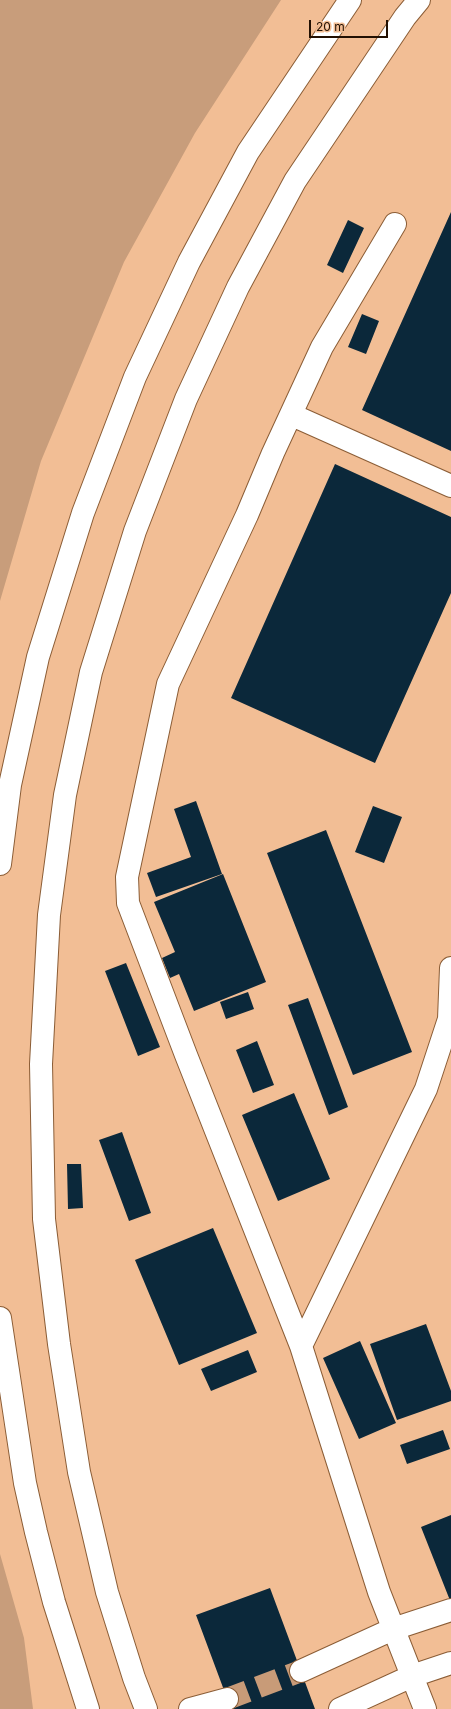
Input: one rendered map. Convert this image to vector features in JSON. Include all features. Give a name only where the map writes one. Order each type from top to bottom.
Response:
[{"type":"street","points":[[0,864],[10,785],[38,657],[83,513],[136,377],[189,262],[248,152],[350,0]]},
{"type":"street","points":[[146,1709],[134,1678],[107,1592],[79,1472],[59,1344],[44,1219],[41,1064],[49,914],[64,795],[94,665],[135,531],[186,399],[238,287],[295,181],[405,16],[419,0]]},
{"type":"street","points":[[395,224],[322,347],[168,684],[127,877],[128,903],[186,1055],[301,1346],[380,1592],[425,1709]]},
{"type":"street","points":[[292,415],[451,486]]},
{"type":"street","points":[[301,1346],[426,1089],[449,1019],[451,968]]},
{"type":"street","points":[[0,1318],[25,1483],[34,1525],[54,1602],[88,1709]]},
{"type":"street","points":[[301,1671],[394,1629],[451,1610]]},
{"type":"street","points":[[340,1709],[412,1676],[451,1663]]},
{"type":"street","points":[[190,1709],[227,1699]]},
{"type":"shaded area","points":[[0,0],[281,0],[195,133],[124,262],[41,461],[0,601]]},
{"type":"shaded area","points":[[0,1554],[24,1638],[33,1709],[0,1709]]},
{"type":"building","points":[[451,212],[451,451],[362,410]]},
{"type":"building","points":[[348,220],[364,228],[343,273],[327,265]]},
{"type":"building","points":[[362,314],[379,321],[366,354],[348,347]]},
{"type":"building","points":[[335,464],[451,517],[451,593],[375,763],[231,698]]},
{"type":"building","points":[[196,801],[222,874],[156,897],[147,873],[191,857],[174,809]]},
{"type":"building","points":[[373,806],[402,817],[384,863],[355,852]]},
{"type":"building","points":[[326,830],[412,1052],[353,1075],[267,853]]},
{"type":"building","points":[[223,874],[266,982],[194,1011],[179,974],[170,978],[162,958],[175,952],[154,902]]},
{"type":"building","points":[[126,963],[160,1047],[138,1056],[105,971]]},
{"type":"building","points":[[248,992],[254,1009],[226,1019],[220,1002]]},
{"type":"building","points":[[308,998],[348,1107],[329,1115],[288,1005]]},
{"type":"building","points":[[257,1041],[274,1085],[253,1093],[236,1050]]},
{"type":"building","points":[[294,1093],[330,1179],[278,1201],[242,1115]]},
{"type":"building","points":[[122,1132],[151,1213],[129,1221],[99,1140]]},
{"type":"building","points":[[67,1164],[81,1164],[83,1208],[68,1209]]},
{"type":"building","points":[[213,1228],[257,1333],[179,1365],[135,1260]]},
{"type":"building","points":[[426,1324],[451,1391],[451,1401],[397,1420],[370,1344]]},
{"type":"building","points":[[360,1341],[396,1423],[359,1439],[323,1358]]},
{"type":"building","points":[[248,1350],[257,1372],[211,1391],[201,1369]]},
{"type":"building","points":[[443,1430],[450,1449],[407,1464],[400,1445]]},
{"type":"building","points":[[451,1515],[451,1603],[421,1527]]},
{"type":"building","points":[[270,1588],[315,1709],[231,1709],[196,1615]]},
{"type":"tunnel","points":[[227,1699],[301,1671]]}]
